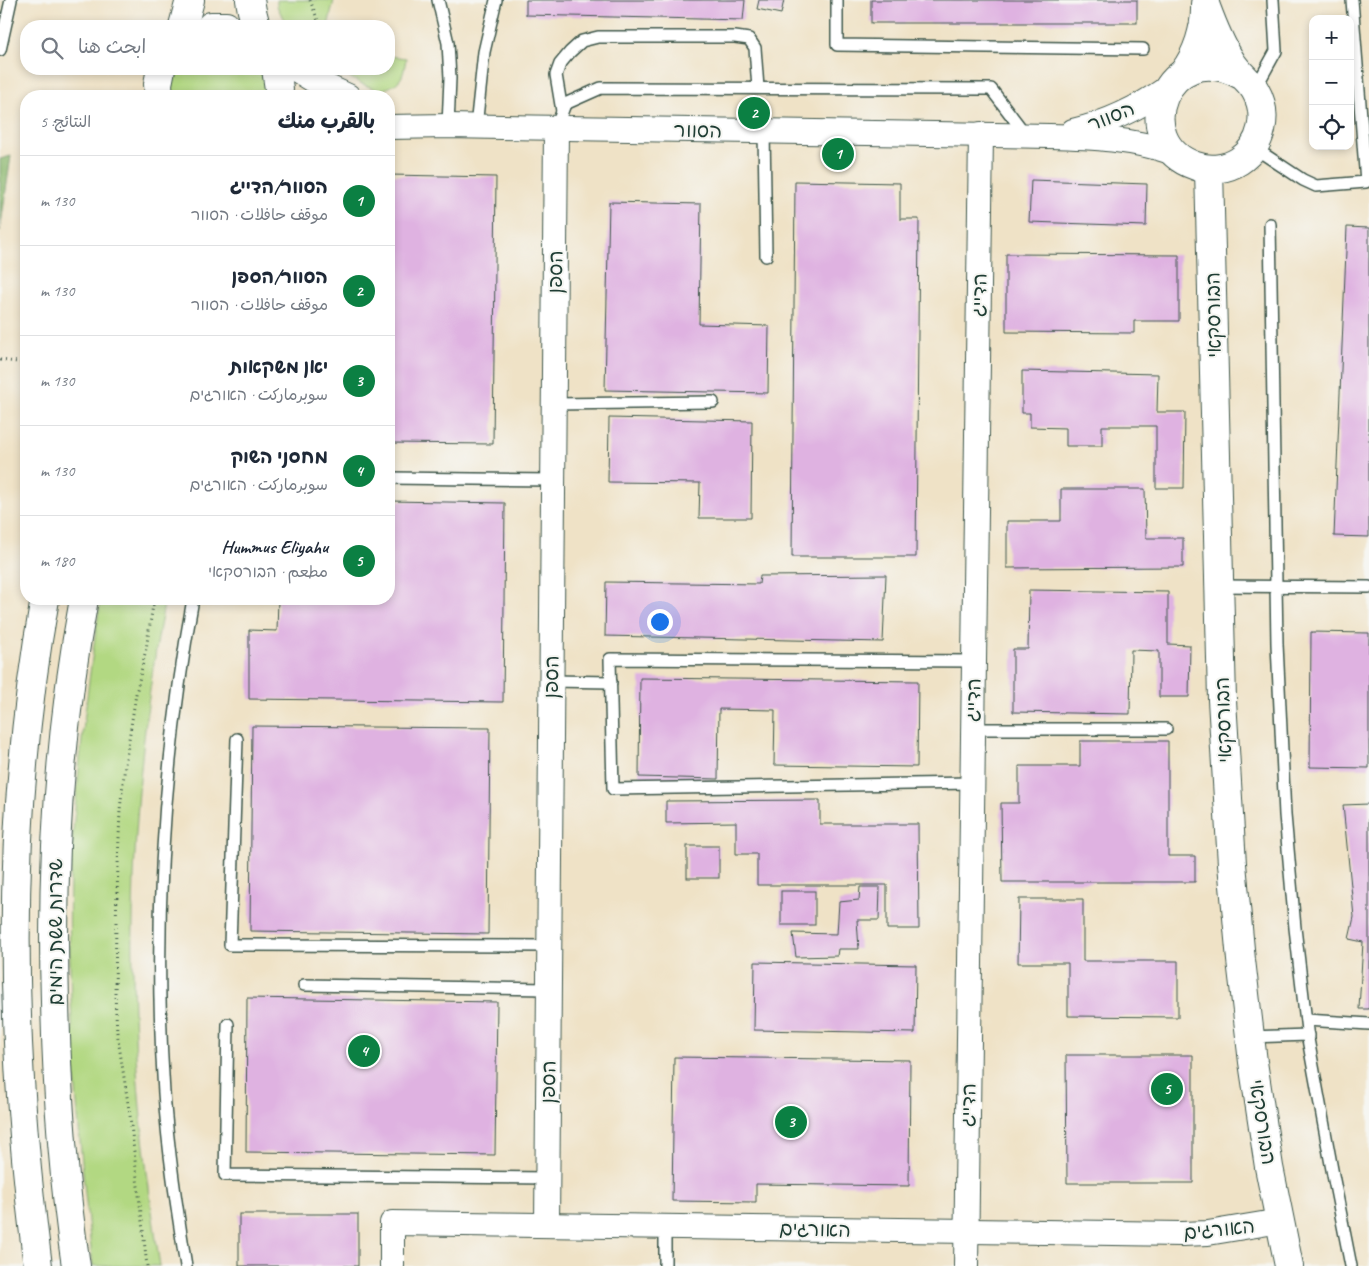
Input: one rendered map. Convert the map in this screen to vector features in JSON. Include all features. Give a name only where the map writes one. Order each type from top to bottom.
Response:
[{"type":"street","points":[[185,20],[190,0]]},
{"type":"street","points":[[250,0],[254,20]]},
{"type":"street","points":[[1205,3],[1220,42],[1229,59],[1248,82],[1262,109],[1263,119],[1253,147],[1239,161],[1230,166],[1210,169],[1190,164],[1174,153],[1163,136],[1160,125],[1161,106],[1164,96],[1192,59],[1199,43],[1205,3]]},
{"type":"street","points":[[1176,80],[1202,66],[1213,65],[1222,67],[1248,82]]},
{"type":"street","points":[[158,90],[160,75]]},
{"type":"street","points":[[278,75],[278,90]]},
{"type":"street","points":[[305,75],[335,90]]},
{"type":"street","name":"הסוור","points":[[1038,135],[1079,130],[1108,120],[1137,107],[1176,80]]},
{"type":"street","name":"הסוור","points":[[395,114],[442,126]]},
{"type":"street","name":"הסוור","points":[[395,127],[476,127],[559,120],[764,131],[1038,135],[1120,140],[1144,144],[1174,153]]},
{"type":"street","name":"הספן","points":[[547,1225],[553,480],[559,120]]},
{"type":"street","name":"הדייג","points":[[966,1266],[981,134]]},
{"type":"street","name":"הבורסקאי","points":[[1210,169],[1219,586],[1226,777],[1241,960],[1250,1037],[1269,1167],[1289,1266]]},
{"type":"street","name":"שדרות ששת הימים","points":[[38,1266],[26,1166],[18,1068],[16,913],[23,771],[29,709],[44,605]]},
{"type":"street","name":"שדרות ששת הימים","points":[[76,1266],[64,1163],[57,1066],[54,922],[57,823],[62,766],[71,678],[83,605]]},
{"type":"street","name":"האורגים","points":[[392,1266],[392,1223],[1182,1234],[1208,1233],[1280,1221]]},
{"type":"lane","points":[[0,50],[3,22],[11,0]]},
{"type":"lane","points":[[438,0],[448,43],[450,78],[442,126]]},
{"type":"lane","points":[[476,127],[484,52],[496,0]]},
{"type":"lane","points":[[838,0],[837,45],[1143,49]]},
{"type":"lane","points":[[1248,82],[1276,51],[1273,0]]},
{"type":"lane","points":[[1253,147],[1302,180],[1316,186],[1366,182],[1352,0]]},
{"type":"lane","points":[[559,120],[556,75],[560,64],[582,41],[598,37],[735,37],[749,39],[755,48],[758,88]]},
{"type":"lane","points":[[559,120],[565,104],[601,88],[991,89],[1038,135]]},
{"type":"lane","points":[[764,131],[766,256]]},
{"type":"lane","points":[[1270,224],[1278,692],[1285,816],[1295,928],[1308,1035],[1351,1266]]},
{"type":"lane","points":[[554,404],[714,402]]},
{"type":"lane","points":[[395,478],[553,480]]},
{"type":"lane","points":[[1219,586],[1369,587]]},
{"type":"lane","points":[[186,1266],[174,1189],[164,1095],[160,1001],[160,917],[165,815],[173,731],[192,605]]},
{"type":"lane","points":[[972,783],[613,789],[610,659],[974,661]]},
{"type":"lane","points":[[552,681],[611,682]]},
{"type":"lane","points":[[973,729],[1166,728]]},
{"type":"lane","points":[[237,739],[230,945],[549,946]]},
{"type":"lane","points":[[304,985],[548,989]]},
{"type":"lane","points":[[1306,1020],[1369,1024]]},
{"type":"lane","points":[[228,1024],[225,1175],[547,1178]]},
{"type":"lane","points":[[1250,1037],[1308,1035]]},
{"type":"lane","points":[[665,1227],[665,1266]]},
{"type":"path","points":[[310,0],[318,20]]},
{"type":"path","points":[[0,360],[20,362]]},
{"type":"path","points":[[148,1266],[130,1116],[117,1032],[116,949],[120,810],[136,694],[153,605]]},
{"type":"green space","points":[[277,0],[334,0],[329,20],[284,20],[277,6]]},
{"type":"green space","points":[[395,57],[406,58],[400,80],[392,86],[378,90],[346,75],[395,75]]},
{"type":"green space","points":[[171,75],[266,75],[268,90],[170,90]]},
{"type":"green space","points":[[11,156],[0,231],[0,159]]},
{"type":"green space","points":[[100,605],[164,605],[148,701],[142,753],[133,910],[134,1014],[140,1108],[160,1266],[93,1266],[78,1121],[72,1023],[70,926],[74,816]]},
{"type":"building","points":[[526,0],[745,0],[743,20],[526,15]]},
{"type":"building","points":[[759,0],[784,0],[781,14],[757,9]]},
{"type":"building","points":[[871,0],[1137,0],[1137,23],[871,23]]},
{"type":"building","points":[[395,175],[496,177],[493,444],[395,443]]},
{"type":"building","points":[[1031,180],[1147,184],[1146,226],[1029,222]]},
{"type":"building","points":[[795,181],[900,183],[900,219],[919,219],[916,557],[792,557]]},
{"type":"building","points":[[609,202],[701,204],[699,324],[769,326],[768,393],[605,390]]},
{"type":"building","points":[[1347,227],[1369,228],[1369,537],[1334,536]]},
{"type":"building","points":[[1006,254],[1179,255],[1179,321],[1134,321],[1134,333],[1006,332]]},
{"type":"building","points":[[1022,371],[1158,374],[1157,412],[1185,412],[1184,488],[1156,488],[1156,426],[1102,426],[1102,446],[1066,446],[1066,428],[1030,427],[1030,413],[1022,413]]},
{"type":"building","points":[[609,418],[752,421],[751,518],[699,518],[700,483],[608,482]]},
{"type":"building","points":[[1061,489],[1145,489],[1146,538],[1183,538],[1183,567],[1007,568],[1007,521],[1061,521]]},
{"type":"building","points":[[395,501],[505,503],[503,702],[249,699],[249,630],[277,631],[278,605],[395,605]]},
{"type":"building","points":[[886,575],[883,642],[605,636],[606,582],[759,584],[760,576]]},
{"type":"building","points":[[1029,590],[1168,592],[1168,644],[1190,645],[1189,697],[1159,697],[1159,651],[1131,650],[1130,714],[1013,712],[1013,649],[1028,649]]},
{"type":"building","points":[[1311,632],[1369,633],[1369,768],[1310,767]]},
{"type":"building","points":[[640,678],[918,681],[917,767],[774,765],[775,710],[719,709],[718,779],[639,777]]},
{"type":"building","points":[[252,726],[490,728],[488,934],[250,931]]},
{"type":"building","points":[[1080,741],[1168,741],[1168,856],[1195,856],[1195,882],[1002,882],[1001,803],[1019,803],[1019,766],[1080,766]]},
{"type":"building","points":[[820,800],[820,824],[918,824],[919,929],[887,929],[887,885],[757,885],[757,854],[736,854],[736,822],[666,823],[666,801]]},
{"type":"building","points":[[1369,804],[1369,1009],[1359,1009],[1363,942],[1349,939],[1354,917],[1343,805]]},
{"type":"building","points":[[687,846],[719,846],[719,878],[687,878]]},
{"type":"building","points":[[860,887],[880,887],[879,920],[857,920],[859,949],[838,949],[837,956],[796,957],[793,933],[837,934],[839,902],[859,900]]},
{"type":"building","points":[[781,891],[815,891],[815,925],[781,925]]},
{"type":"building","points":[[1019,899],[1083,899],[1083,961],[1178,961],[1178,1017],[1068,1016],[1068,963],[1018,963]]},
{"type":"building","points":[[755,962],[916,965],[915,1033],[754,1030]]},
{"type":"building","points":[[247,998],[497,1002],[495,1155],[246,1152]]},
{"type":"building","points":[[1066,1055],[1193,1055],[1193,1183],[1067,1183]]},
{"type":"building","points":[[674,1057],[910,1060],[909,1186],[756,1184],[756,1202],[672,1201]]},
{"type":"building","points":[[239,1214],[358,1214],[358,1266],[239,1266]]},
{"type":"place","name":"הסוור/הספן","points":[[754,113]]},
{"type":"place","name":"הסוור/הדייג","points":[[838,154]]},
{"type":"place","name":"מחסני השוק","points":[[364,1051]]},
{"type":"place","name":"Hummus Eliyahu","points":[[1167,1089]]},
{"type":"place","name":"יאן משקאות","points":[[791,1122]]}]
